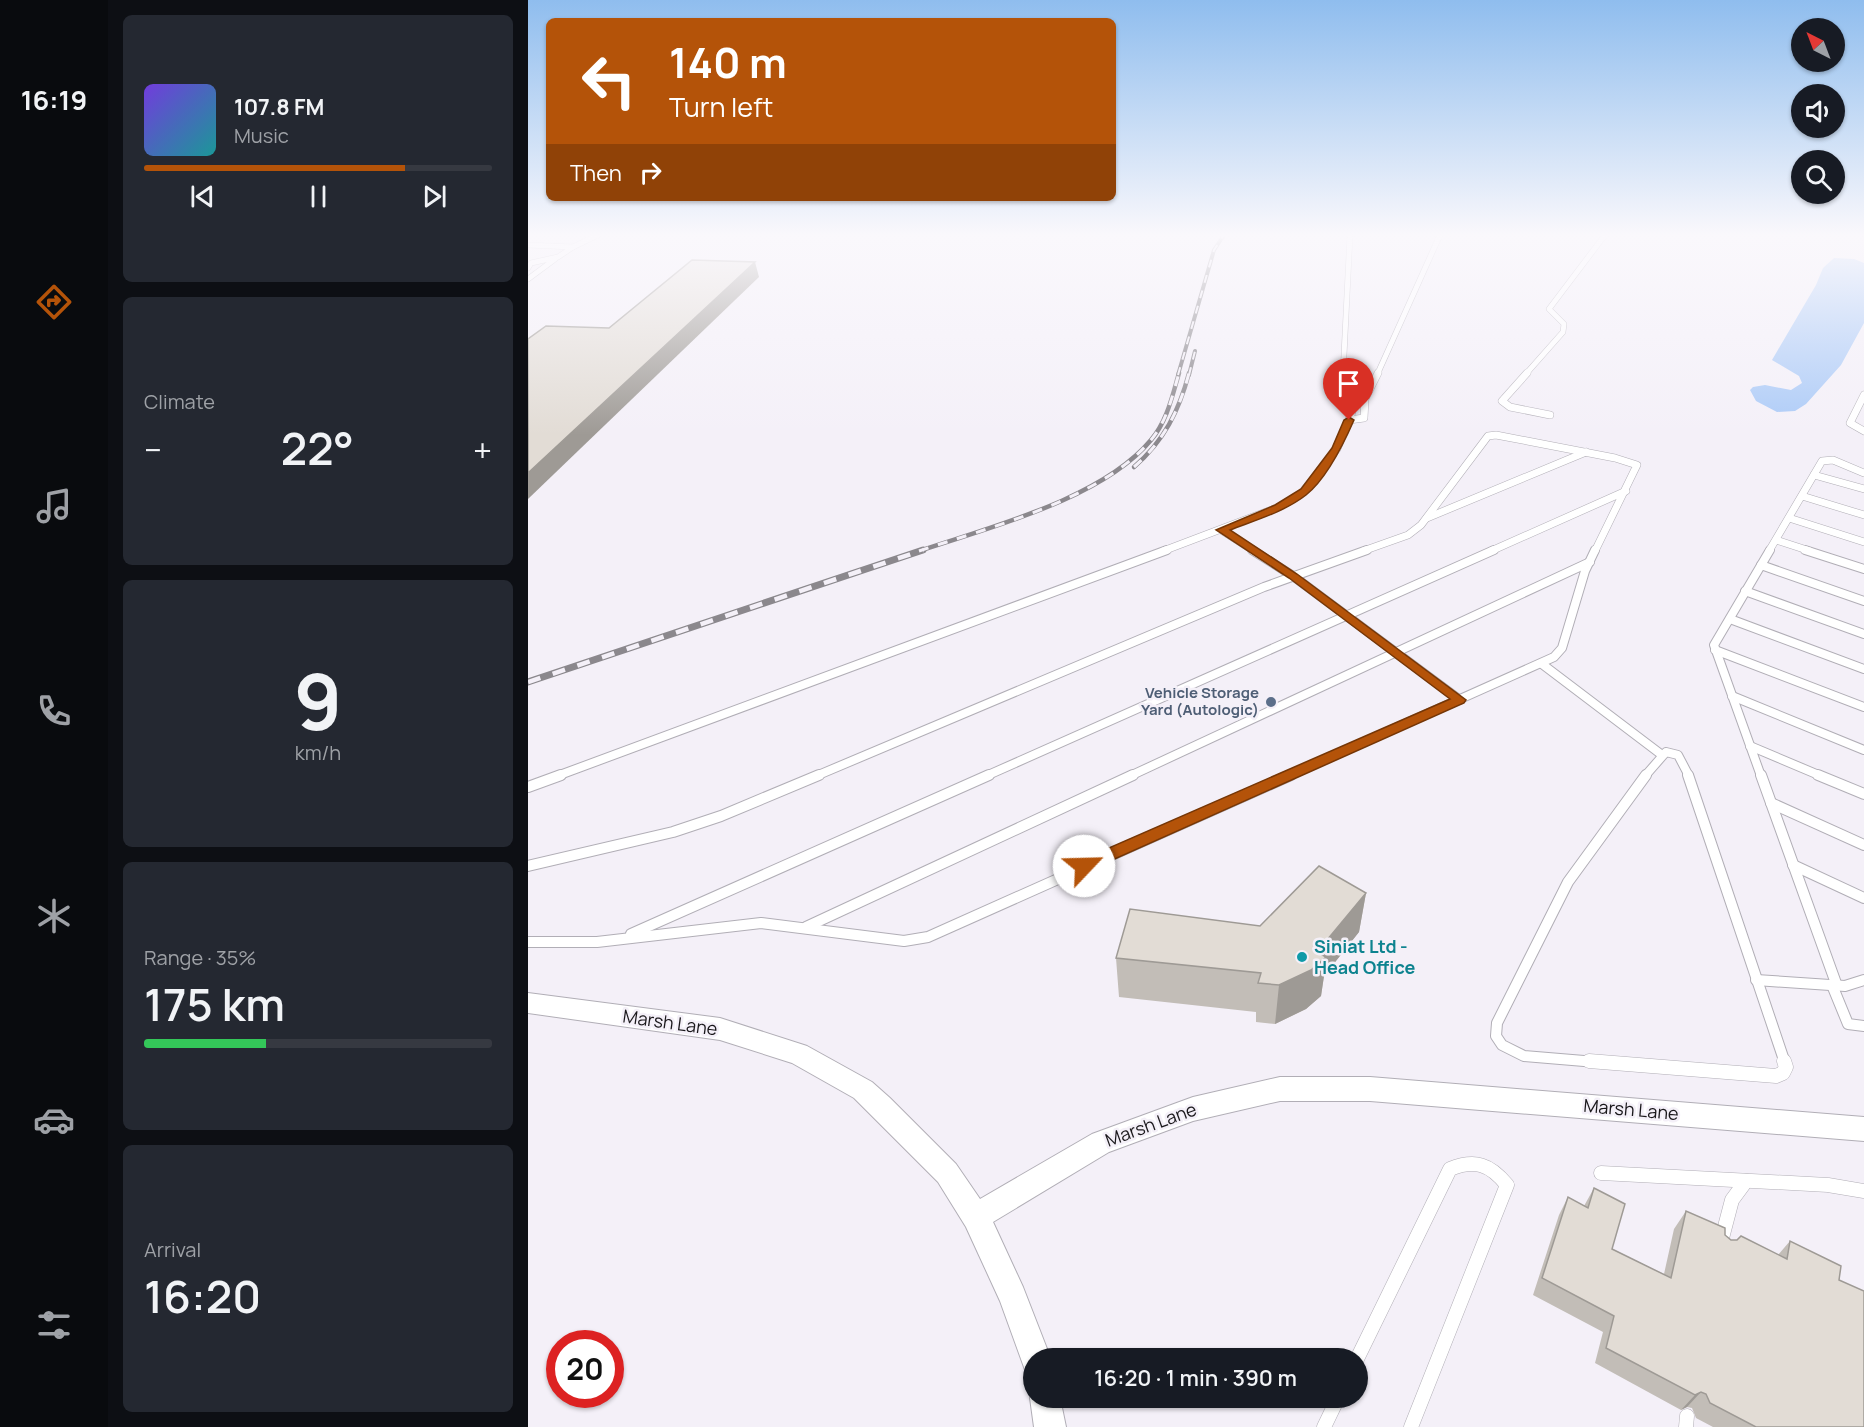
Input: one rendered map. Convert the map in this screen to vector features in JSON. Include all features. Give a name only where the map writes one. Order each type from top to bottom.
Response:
[{"type":"street","name":"Marsh Lane","points":[[528,1003],[720,1029],[758,1040],[827,1068],[863,1090],[881,1106],[947,1173],[976,1217],[1101,1143],[1193,1109],[1280,1089],[1370,1089],[1864,1129]]},
{"type":"street","points":[[976,1217],[1013,1297],[1032,1348]]},
{"type":"street","points":[[1047,1408],[1050,1427]]},
{"type":"lane","points":[[528,787],[1279,507],[1304,491],[1337,449],[1349,420],[1352,406],[1344,384],[1342,366],[1346,302]]},
{"type":"lane","points":[[1349,420],[1364,418],[1365,399],[1411,302]]},
{"type":"lane","points":[[1550,415],[1510,406],[1502,400],[1563,332],[1564,324],[1549,309],[1555,302]]},
{"type":"lane","points":[[1863,398],[1850,423],[1864,430]]},
{"type":"lane","points":[[528,866],[673,832],[721,816],[1293,576],[1408,535],[1418,529],[1488,436],[1496,435],[1587,452],[1635,463],[1637,468],[1577,591],[1559,654],[1542,664],[928,937],[904,941],[761,923],[581,944],[528,942]]},
{"type":"lane","points":[[1425,519],[1587,452]]},
{"type":"lane","points":[[1864,473],[1828,459],[1822,461],[1715,641],[1715,650],[1848,1024],[1864,1026]]},
{"type":"lane","points":[[1814,474],[1864,489]]},
{"type":"lane","points":[[620,939],[1344,614],[1626,491]]},
{"type":"lane","points":[[1802,496],[1864,515]]},
{"type":"lane","points":[[1789,518],[1864,542]]},
{"type":"lane","points":[[1221,530],[1293,576],[1460,700]]},
{"type":"lane","points":[[1776,540],[1864,569]]},
{"type":"lane","points":[[806,927],[1590,562]]},
{"type":"lane","points":[[1761,565],[1864,601]]},
{"type":"lane","points":[[1745,591],[1864,634]]},
{"type":"lane","points":[[1730,619],[1864,669]]},
{"type":"lane","points":[[1715,650],[1864,707]]},
{"type":"lane","points":[[1542,664],[1662,755]]},
{"type":"lane","points":[[1732,696],[1864,750]]},
{"type":"lane","points":[[1750,746],[1864,794]]},
{"type":"lane","points":[[1666,752],[1678,755],[1685,765],[1786,1067],[1783,1073],[1776,1076],[1524,1056],[1513,1053],[1497,1039],[1497,1023],[1568,882],[1662,755],[1666,752]]},
{"type":"lane","points":[[1771,803],[1864,845]]},
{"type":"lane","points":[[1793,865],[1864,898]]},
{"type":"lane","points":[[1756,980],[1835,985],[1853,985],[1864,980]]},
{"type":"lane","points":[[1362,1348],[1450,1169],[1466,1161],[1488,1166],[1507,1185],[1411,1427]]},
{"type":"lane","points":[[1601,1173],[1828,1185],[1864,1191]]},
{"type":"lane","points":[[1720,1249],[1727,1210],[1734,1193],[1746,1181]]},
{"type":"lane","points":[[1324,1427],[1333,1408]]},
{"type":"water","points":[[1806,302],[1864,302],[1864,323],[1841,365],[1806,404],[1795,411],[1777,412],[1756,401],[1750,390],[1753,387],[1765,385],[1791,390],[1802,383],[1799,376],[1772,360]]},
{"type":"building","points":[[641,302],[712,302],[528,473],[528,339],[546,326],[609,328]]},
{"type":"building","points":[[1319,866],[1366,893],[1317,952],[1326,957],[1311,970],[1279,985],[1258,983],[1261,973],[1116,958],[1130,909],[1260,926]]},
{"type":"building","points":[[1594,1188],[1625,1204],[1612,1249],[1671,1278],[1686,1211],[1725,1228],[1725,1235],[1731,1240],[1737,1240],[1741,1236],[1787,1259],[1790,1241],[1841,1266],[1839,1280],[1864,1291],[1864,1427],[1756,1427],[1710,1403],[1706,1394],[1701,1392],[1695,1395],[1606,1348],[1614,1316],[1542,1278],[1568,1197],[1588,1208]]},
{"type":"railway","points":[[1178,375],[1199,302]]},
{"type":"railway","points":[[1189,375],[1195,351]]},
{"type":"railway","points":[[919,551],[1043,509],[1104,479],[1130,461],[1157,433],[1179,373]]},
{"type":"railway","points":[[1134,467],[1162,436],[1175,413],[1189,373]]},
{"type":"railway","points":[[528,682],[923,550]]},
{"type":"place","name":"Vehicle Storage Yard (Autologic)","points":[[1271,702]]},
{"type":"place","name":"Siniat Ltd - Head Office","points":[[1302,957]]},
{"type":"route","points":[[1084,866],[1460,700],[1293,576],[1221,530],[1279,507],[1304,491],[1337,449],[1349,420]]}]
